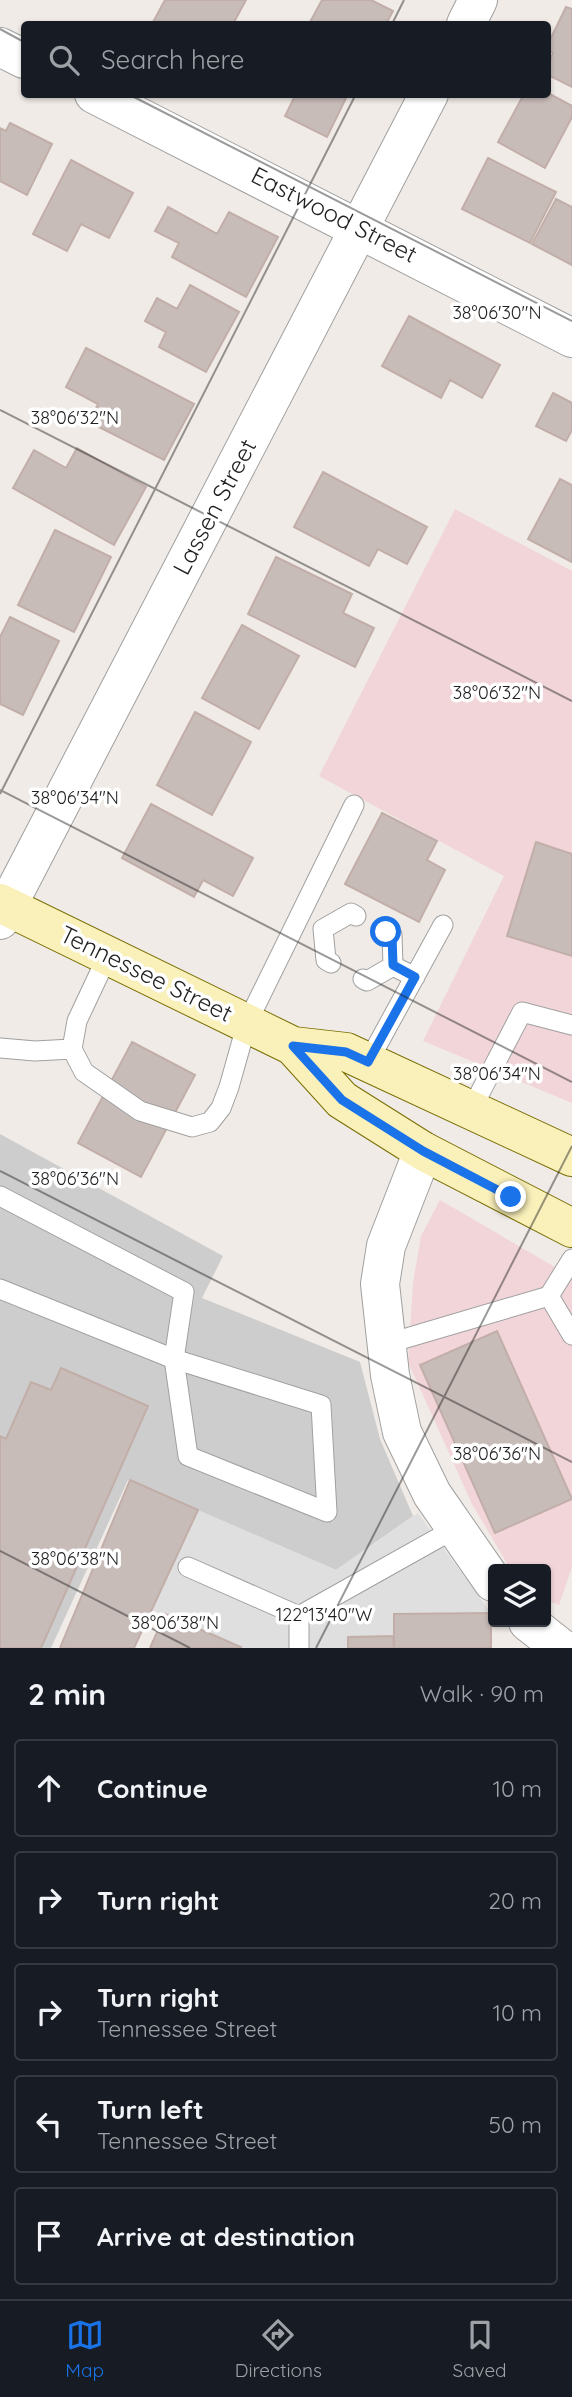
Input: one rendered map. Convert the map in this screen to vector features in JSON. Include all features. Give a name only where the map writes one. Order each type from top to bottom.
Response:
[{"type":"main road","name":"Tennessee Street","points":[[2,910],[108,955],[293,1046],[346,1052],[572,1157]]},
{"type":"main road","name":"Tennessee Street","points":[[293,1046],[342,1100],[423,1151],[572,1228]]},
{"type":"street","points":[[468,21],[478,0]]},
{"type":"street","points":[[0,47],[21,58]]},
{"type":"street","name":"Eastwood Street","points":[[102,98],[572,338]]},
{"type":"street","name":"Lassen Street","points":[[2,910],[427,98]]},
{"type":"street","points":[[423,1151],[386,1245],[380,1284],[390,1375],[402,1432],[432,1494],[488,1575]]},
{"type":"street","points":[[534,1627],[561,1648]]},
{"type":"lane","points":[[108,955],[76,1021],[72,1049],[84,1072],[140,1111],[192,1127],[210,1122],[221,1108],[229,1087],[247,1023],[355,806]]},
{"type":"lane","points":[[323,929],[351,913],[356,916]]},
{"type":"lane","points":[[299,915],[344,939]]},
{"type":"lane","points":[[368,1062],[443,925]]},
{"type":"lane","points":[[323,929],[326,960],[331,963]]},
{"type":"lane","points":[[386,932],[392,935],[393,965]]},
{"type":"lane","points":[[375,956],[415,977]]},
{"type":"lane","points":[[363,979],[367,981],[393,965]]},
{"type":"lane","points":[[471,1110],[522,1012],[572,1025]]},
{"type":"lane","points":[[0,1048],[35,1051],[72,1049]]},
{"type":"lane","points":[[0,1196],[184,1292],[174,1359],[188,1456],[327,1512],[321,1405],[174,1359],[0,1289]]},
{"type":"lane","points":[[386,1344],[550,1296],[572,1259]]},
{"type":"lane","points":[[550,1296],[572,1335]]},
{"type":"lane","points":[[299,1616],[456,1528]]},
{"type":"lane","points":[[188,1567],[299,1616]]},
{"type":"lane","points":[[299,1616],[299,1648]]},
{"type":"shaded area","points":[[455,509],[572,571],[572,1103],[423,1041],[504,876],[319,776]]},
{"type":"shaded area","points":[[0,1134],[223,1256],[202,1298],[360,1362],[380,1439],[413,1516],[336,1570],[128,1480],[51,1648],[0,1648]]},
{"type":"shaded area","points":[[440,1200],[572,1277],[572,1567],[559,1605],[551,1602],[551,1564],[507,1564],[472,1504],[408,1362],[413,1283],[421,1236]]},
{"type":"shaded area","points":[[198,1510],[336,1570],[418,1513],[488,1609],[488,1613],[394,1614],[393,1636],[348,1637],[348,1648],[240,1648],[151,1610]]},
{"type":"building","points":[[165,0],[246,0],[235,21],[154,21]]},
{"type":"building","points":[[322,0],[371,0],[393,11],[388,21],[311,21]]},
{"type":"building","points":[[566,7],[572,9],[572,87],[551,76],[551,38]]},
{"type":"building","points":[[551,95],[572,106],[572,117],[545,168],[498,142],[522,98],[551,98]]},
{"type":"building","points":[[294,98],[346,98],[327,137],[285,116]]},
{"type":"building","points":[[10,123],[52,144],[27,195],[0,181],[0,128],[6,131]]},
{"type":"building","points":[[488,158],[556,192],[530,243],[462,209]]},
{"type":"building","points":[[71,160],[133,193],[109,238],[81,224],[67,251],[33,234]]},
{"type":"building","points":[[556,199],[572,207],[572,265],[532,244]]},
{"type":"building","points":[[168,207],[217,234],[229,212],[278,237],[246,297],[172,257],[179,243],[155,231]]},
{"type":"building","points":[[190,285],[239,312],[206,372],[159,347],[166,332],[145,321],[157,298],[177,309]]},
{"type":"building","points":[[409,316],[500,365],[482,398],[450,380],[441,398],[382,366]]},
{"type":"building","points":[[86,348],[194,404],[164,460],[89,422],[98,404],[66,387]]},
{"type":"building","points":[[553,393],[572,403],[572,430],[566,441],[536,426]]},
{"type":"building","points":[[77,448],[146,487],[114,545],[13,488],[34,450],[66,468]]},
{"type":"building","points":[[323,472],[427,527],[407,564],[378,549],[369,566],[294,527]]},
{"type":"building","points":[[560,479],[572,485],[572,562],[528,539]]},
{"type":"building","points":[[55,530],[111,557],[74,632],[18,605]]},
{"type":"building","points":[[276,557],[352,594],[343,613],[374,628],[355,667],[248,614]]},
{"type":"building","points":[[10,617],[59,641],[23,715],[0,704],[0,637]]},
{"type":"building","points":[[242,625],[299,656],[259,729],[202,698]]},
{"type":"building","points":[[195,712],[251,742],[212,815],[157,785]]},
{"type":"building","points":[[151,804],[253,858],[233,896],[203,880],[194,897],[122,858]]},
{"type":"building","points":[[382,813],[437,841],[427,860],[445,870],[419,922],[345,884]]},
{"type":"building","points":[[536,842],[572,854],[572,956],[507,936]]},
{"type":"building","points":[[132,1042],[195,1075],[141,1177],[78,1143]]},
{"type":"building","points":[[497,1331],[572,1499],[495,1533],[420,1365]]},
{"type":"building","points":[[61,1368],[148,1406],[41,1648],[0,1648],[0,1436],[6,1439],[31,1382],[51,1390]]},
{"type":"building","points":[[130,1480],[198,1510],[134,1648],[60,1648]]},
{"type":"building","points":[[488,1613],[491,1648],[394,1648],[394,1614]]},
{"type":"building","points":[[165,1614],[241,1647],[150,1648]]},
{"type":"building","points":[[393,1636],[394,1648],[348,1648],[348,1637]]},
{"type":"route","points":[[386,932],[392,935],[393,965],[415,977],[368,1062],[346,1052],[293,1046],[342,1100],[423,1151],[511,1197]]}]
